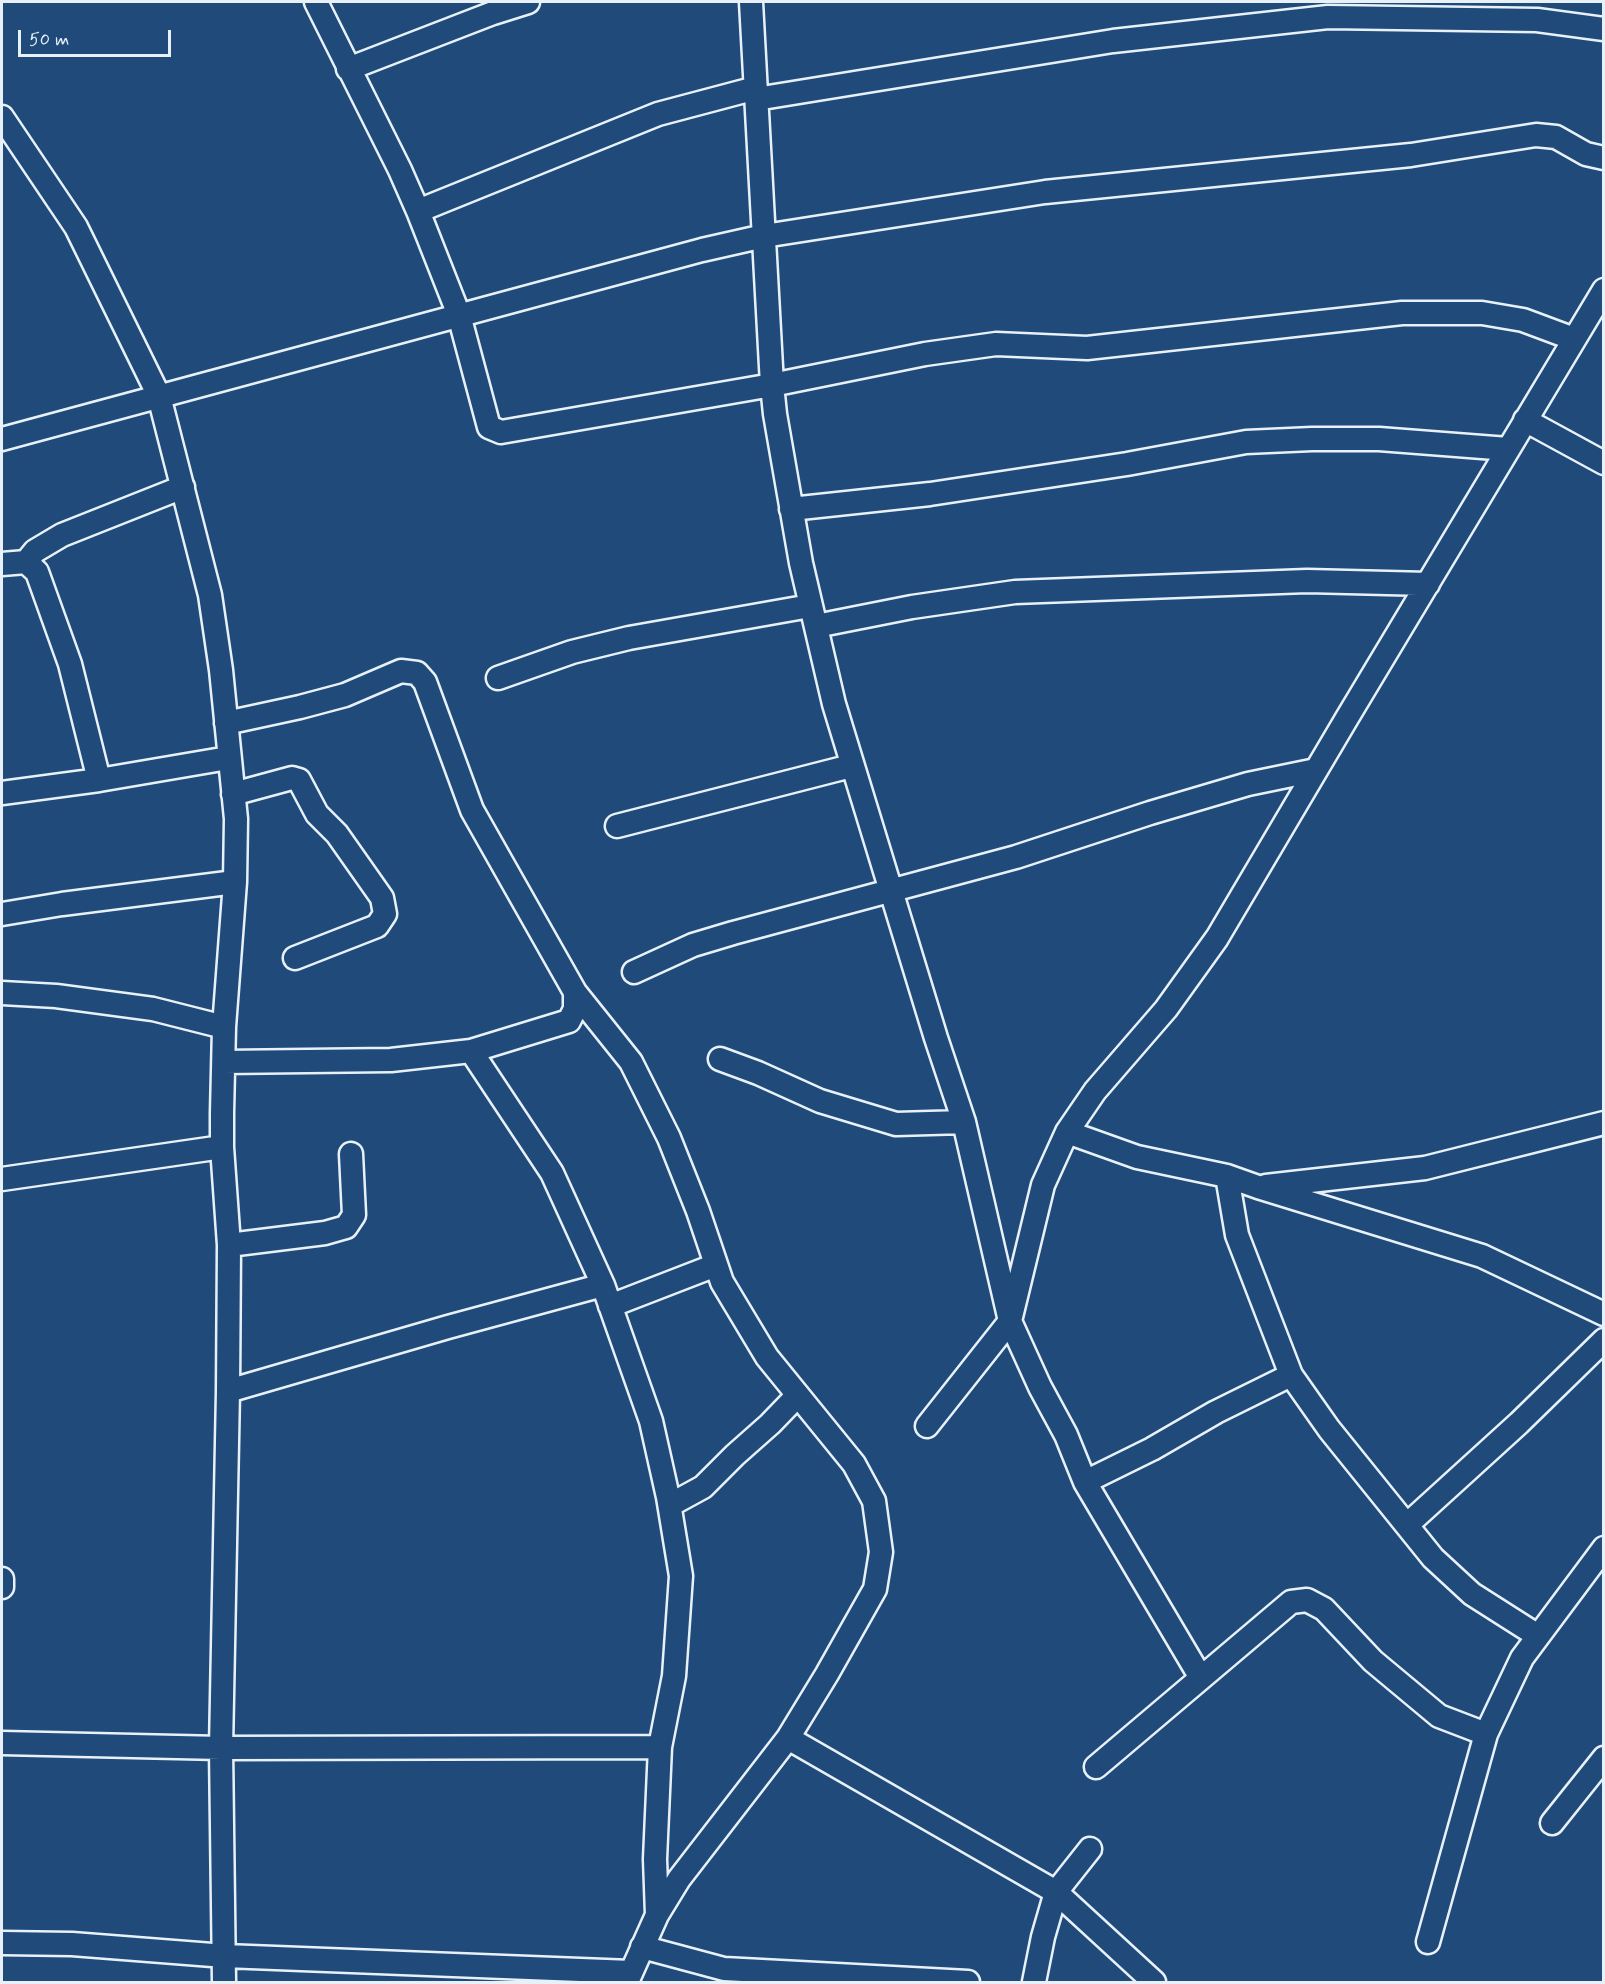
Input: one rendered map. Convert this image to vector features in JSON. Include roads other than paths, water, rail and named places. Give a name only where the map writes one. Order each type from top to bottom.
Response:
[{"type":"street","points":[[315,2],[400,170],[418,211],[459,315],[489,427],[501,432],[772,385],[925,354],[996,345],[1087,348],[1402,313],[1482,314],[1523,320],[1574,339]]},
{"type":"street","points":[[348,69],[493,13],[528,2]]},
{"type":"street","points":[[751,2],[772,385],[791,509],[834,704],[851,765],[964,1122],[1010,1321],[1040,1387],[1066,1435],[1085,1482],[1201,1678]]},
{"type":"street","points":[[418,211],[658,114],[756,93],[1113,41],[1328,17],[1537,20],[1604,29]]},
{"type":"street","points":[[2,117],[76,227],[159,396],[210,595],[221,670],[228,758],[236,819],[235,882],[224,1027],[222,1147],[229,1245],[221,1748],[225,1983]]},
{"type":"street","points":[[2,439],[702,250],[764,236],[1045,192],[1411,156],[1536,135],[1556,137],[1586,154],[1604,158]]},
{"type":"street","points":[[927,1426],[1010,1321],[1043,1185],[1067,1132],[1095,1091],[1166,1009],[1217,938],[1604,290]]},
{"type":"street","points":[[1525,420],[1604,463]]},
{"type":"street","points":[[791,509],[930,494],[1126,464],[1246,441],[1378,439],[1508,449]]},
{"type":"street","points":[[2,564],[26,562],[35,551],[62,535],[183,487]]},
{"type":"street","points":[[26,562],[37,572],[70,664],[99,780]]},
{"type":"street","points":[[498,678],[572,652],[629,638],[813,616],[912,607],[1015,592],[1307,581],[1428,584]]},
{"type":"street","points":[[2,1943],[72,1944],[225,1956],[448,1963],[629,1977],[657,1914],[679,1879],[788,1738],[875,1589],[881,1552],[874,1501],[854,1464],[766,1357],[722,1282],[698,1211],[669,1138],[631,1062],[575,992],[472,810],[425,682],[417,674],[401,671],[345,695],[226,723]]},
{"type":"street","points":[[2,793],[99,780],[228,758]]},
{"type":"street","points":[[617,826],[851,765]]},
{"type":"street","points":[[634,972],[693,945],[1016,857],[1248,784],[1316,770]]},
{"type":"street","points":[[233,794],[292,778],[299,780],[317,814],[337,834],[382,898],[385,914],[377,926],[295,958]]},
{"type":"street","points":[[2,914],[235,882]]},
{"type":"street","points":[[224,1062],[391,1060],[471,1051],[569,1021],[575,1009],[575,992]]},
{"type":"street","points":[[2,993],[56,996],[153,1009],[224,1027]]},
{"type":"street","points":[[471,1051],[552,1173],[607,1296],[651,1421],[670,1505],[681,1576],[674,1676],[660,1747],[655,1859],[657,1914]]},
{"type":"street","points":[[720,1059],[758,1072],[820,1101],[896,1124],[964,1122]]},
{"type":"street","points":[[1258,1187],[1425,1168],[1604,1123]]},
{"type":"street","points":[[1067,1132],[1137,1157],[1227,1176],[1482,1256],[1604,1314]]},
{"type":"street","points":[[2,1179],[222,1147]]},
{"type":"street","points":[[229,1245],[325,1233],[346,1227],[354,1215],[351,1154]]},
{"type":"street","points":[[1227,1176],[1237,1235],[1291,1375],[1329,1429],[1433,1558],[1472,1594],[1538,1636]]},
{"type":"street","points":[[228,1391],[448,1327],[607,1296],[716,1265]]},
{"type":"street","points":[[1407,1524],[1519,1423],[1604,1340]]},
{"type":"street","points":[[1085,1482],[1291,1375]]},
{"type":"street","points":[[670,1505],[703,1487],[798,1395]]},
{"type":"street","points":[[1428,1942],[1486,1734],[1522,1658],[1604,1548]]},
{"type":"street","points":[[2,1579],[2,1587]]},
{"type":"street","points":[[1096,1767],[1291,1602],[1307,1600],[1324,1609],[1373,1661],[1439,1716],[1486,1734]]},
{"type":"street","points":[[788,1738],[1056,1892],[1154,1983]]},
{"type":"street","points":[[2,1743],[221,1748],[660,1747]]},
{"type":"street","points":[[1552,1823],[1604,1758]]},
{"type":"street","points":[[1034,1983],[1043,1937],[1056,1892],[1090,1849]]},
{"type":"street","points":[[642,1947],[724,1969],[968,1983]]}]
